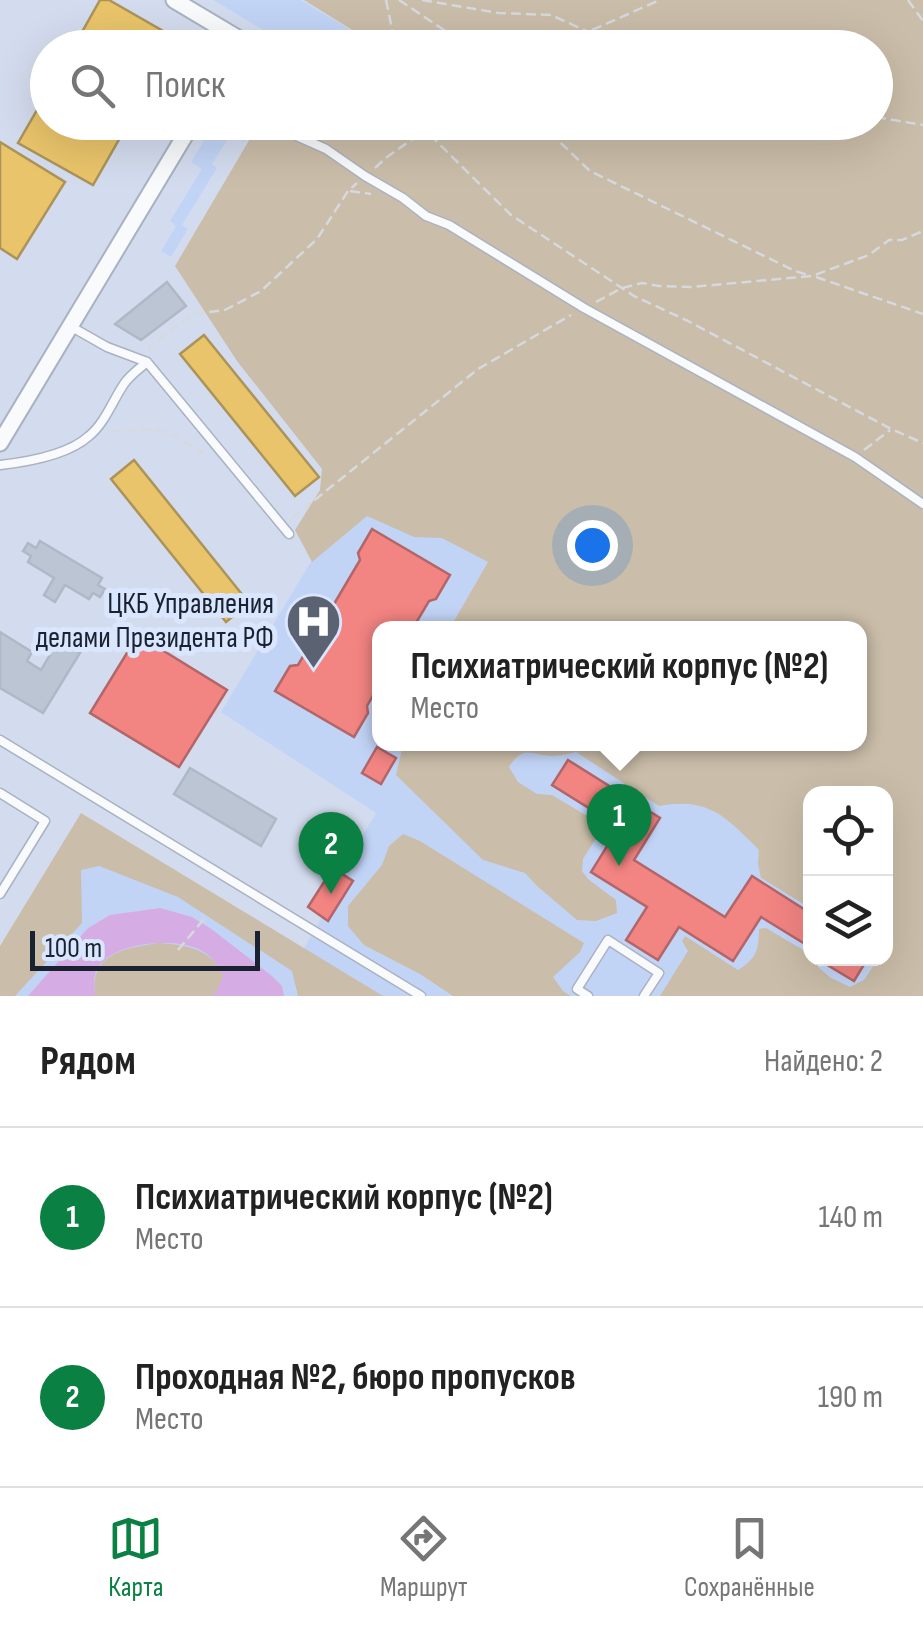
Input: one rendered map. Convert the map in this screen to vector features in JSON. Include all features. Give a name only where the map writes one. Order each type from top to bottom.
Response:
[{"type":"street","points":[[174,0],[224,30]]},
{"type":"street","points":[[0,443],[182,140]]},
{"type":"lane","points":[[306,140],[584,308],[855,457],[923,504]]},
{"type":"lane","points":[[70,326],[106,347],[148,362],[289,534]]},
{"type":"lane","points":[[0,465],[46,457],[89,437],[126,380],[148,362]]},
{"type":"lane","points":[[0,740],[421,996]]},
{"type":"lane","points":[[0,793],[45,822],[0,894]]},
{"type":"lane","points":[[588,996],[577,989],[608,940],[659,973],[644,996]]},
{"type":"path","points":[[386,0],[392,30]]},
{"type":"path","points":[[399,0],[444,30]]},
{"type":"path","points":[[422,0],[498,13],[551,15],[586,30]]},
{"type":"path","points":[[590,30],[660,0]]},
{"type":"path","points":[[908,0],[923,21]]},
{"type":"path","points":[[893,120],[923,125]]},
{"type":"path","points":[[387,157],[412,140]]},
{"type":"path","points":[[436,140],[510,215],[634,296],[688,320],[923,443]]},
{"type":"path","points":[[558,140],[590,171],[795,270],[923,314]]},
{"type":"path","points":[[148,362],[150,346],[193,314],[224,310],[262,291],[317,239],[348,191]]},
{"type":"path","points":[[282,526],[478,369],[622,288],[642,283],[691,287],[812,276],[869,256],[889,240],[902,240],[923,231]]},
{"type":"path","points":[[89,437],[146,429],[175,434],[201,453],[214,442]]},
{"type":"path","points":[[855,457],[891,429]]},
{"type":"path","points":[[178,950],[204,919]]},
{"type":"shaded area","points":[[213,0],[301,0],[351,30],[263,30]]},
{"type":"shaded area","points":[[304,0],[923,0],[923,996],[660,996],[688,951],[682,941],[685,936],[738,970],[753,958],[759,929],[766,928],[803,950],[803,966],[818,966],[850,987],[864,980],[873,966],[893,966],[893,786],[803,786],[803,904],[761,878],[759,850],[715,812],[691,804],[659,806],[576,752],[554,756],[523,754],[509,767],[518,782],[537,794],[552,795],[599,823],[600,832],[583,859],[582,871],[616,900],[617,913],[596,921],[577,920],[525,873],[483,860],[396,775],[402,751],[867,751],[867,621],[454,621],[488,562],[442,538],[414,537],[367,516],[312,562],[295,530],[320,490],[322,469],[237,361],[175,266],[249,140],[294,140],[311,147],[315,140],[893,140],[893,30],[352,30]]},
{"type":"shaded area","points":[[205,140],[227,140],[212,164],[217,168],[182,225],[188,229],[171,257],[161,251],[176,226],[170,221],[202,169],[191,162]]},
{"type":"shaded area","name":"ЦКБ Управления делами Президента РФ","points":[[364,473],[923,533],[923,996],[0,996],[84,839],[296,962],[322,917],[308,907],[333,868],[341,872],[376,813],[221,712]]},
{"type":"shaded area","points":[[81,813],[383,996],[298,996],[292,971],[178,897],[99,866],[81,870],[82,923],[15,996],[0,996],[0,946]]},
{"type":"shaded area","points":[[403,834],[584,943],[580,952],[553,977],[571,996],[453,996],[364,945],[348,926],[348,906],[382,865],[389,846]]},
{"type":"shaded area","points":[[160,908],[192,917],[210,928],[272,976],[282,986],[284,996],[210,996],[216,993],[223,976],[212,959],[196,948],[159,943],[131,947],[107,958],[96,973],[95,996],[28,996],[88,928],[110,915]]},
{"type":"shaded area","points":[[159,943],[188,947],[212,959],[224,976],[216,993],[95,996],[98,970],[112,955]]},
{"type":"building: Жильё","points":[[100,0],[109,0],[161,30],[83,30]]},
{"type":"building: Жильё","points":[[30,122],[30,140],[119,140],[93,185],[18,143]]},
{"type":"building: Жильё","points":[[0,142],[65,182],[17,259],[0,248]]},
{"type":"building: Жильё","points":[[204,335],[319,477],[295,496],[180,354]]},
{"type":"building: Жильё","points":[[134,460],[249,603],[226,622],[111,479]]},
{"type":"building: Медицина","points":[[372,529],[450,575],[417,621],[372,621],[372,697],[354,737],[275,691],[290,666],[298,665],[360,560],[358,553]]},
{"type":"building: Медицина","points":[[138,635],[227,690],[179,767],[90,713]]},
{"type":"building: Медицина","points":[[375,751],[396,758],[381,784],[362,773]]},
{"type":"building: Медицина","points":[[568,760],[660,818],[634,860],[725,917],[752,876],[803,909],[803,943],[761,917],[733,961],[679,927],[658,960],[626,940],[647,907],[591,872],[619,827],[552,785]]},
{"type":"building: Медицина","points":[[333,868],[353,881],[328,921],[308,907]]},
{"type":"building: Медицина","points":[[829,966],[863,966],[854,981]]},
{"type":"building: Прочее","points":[[167,282],[186,306],[141,340],[115,324]]},
{"type":"building: Прочее","points":[[40,541],[102,578],[98,585],[105,589],[100,597],[93,593],[89,599],[65,585],[55,602],[44,595],[54,578],[28,562],[31,556],[23,551],[28,543],[36,548]]},
{"type":"building: Прочее","points":[[0,632],[32,652],[27,661],[41,670],[59,640],[80,653],[43,713],[0,688]]},
{"type":"building: Прочее","points":[[190,768],[276,819],[261,846],[174,794]]},
{"type":"place","name":"ЦКБ Управления делами Президента РФ","points":[[313,670]]},
{"type":"place","name":"Психиатрический корпус (№2)","points":[[619,866]]},
{"type":"place","name":"Проходная №2, бюро пропусков","points":[[331,894]]}]
